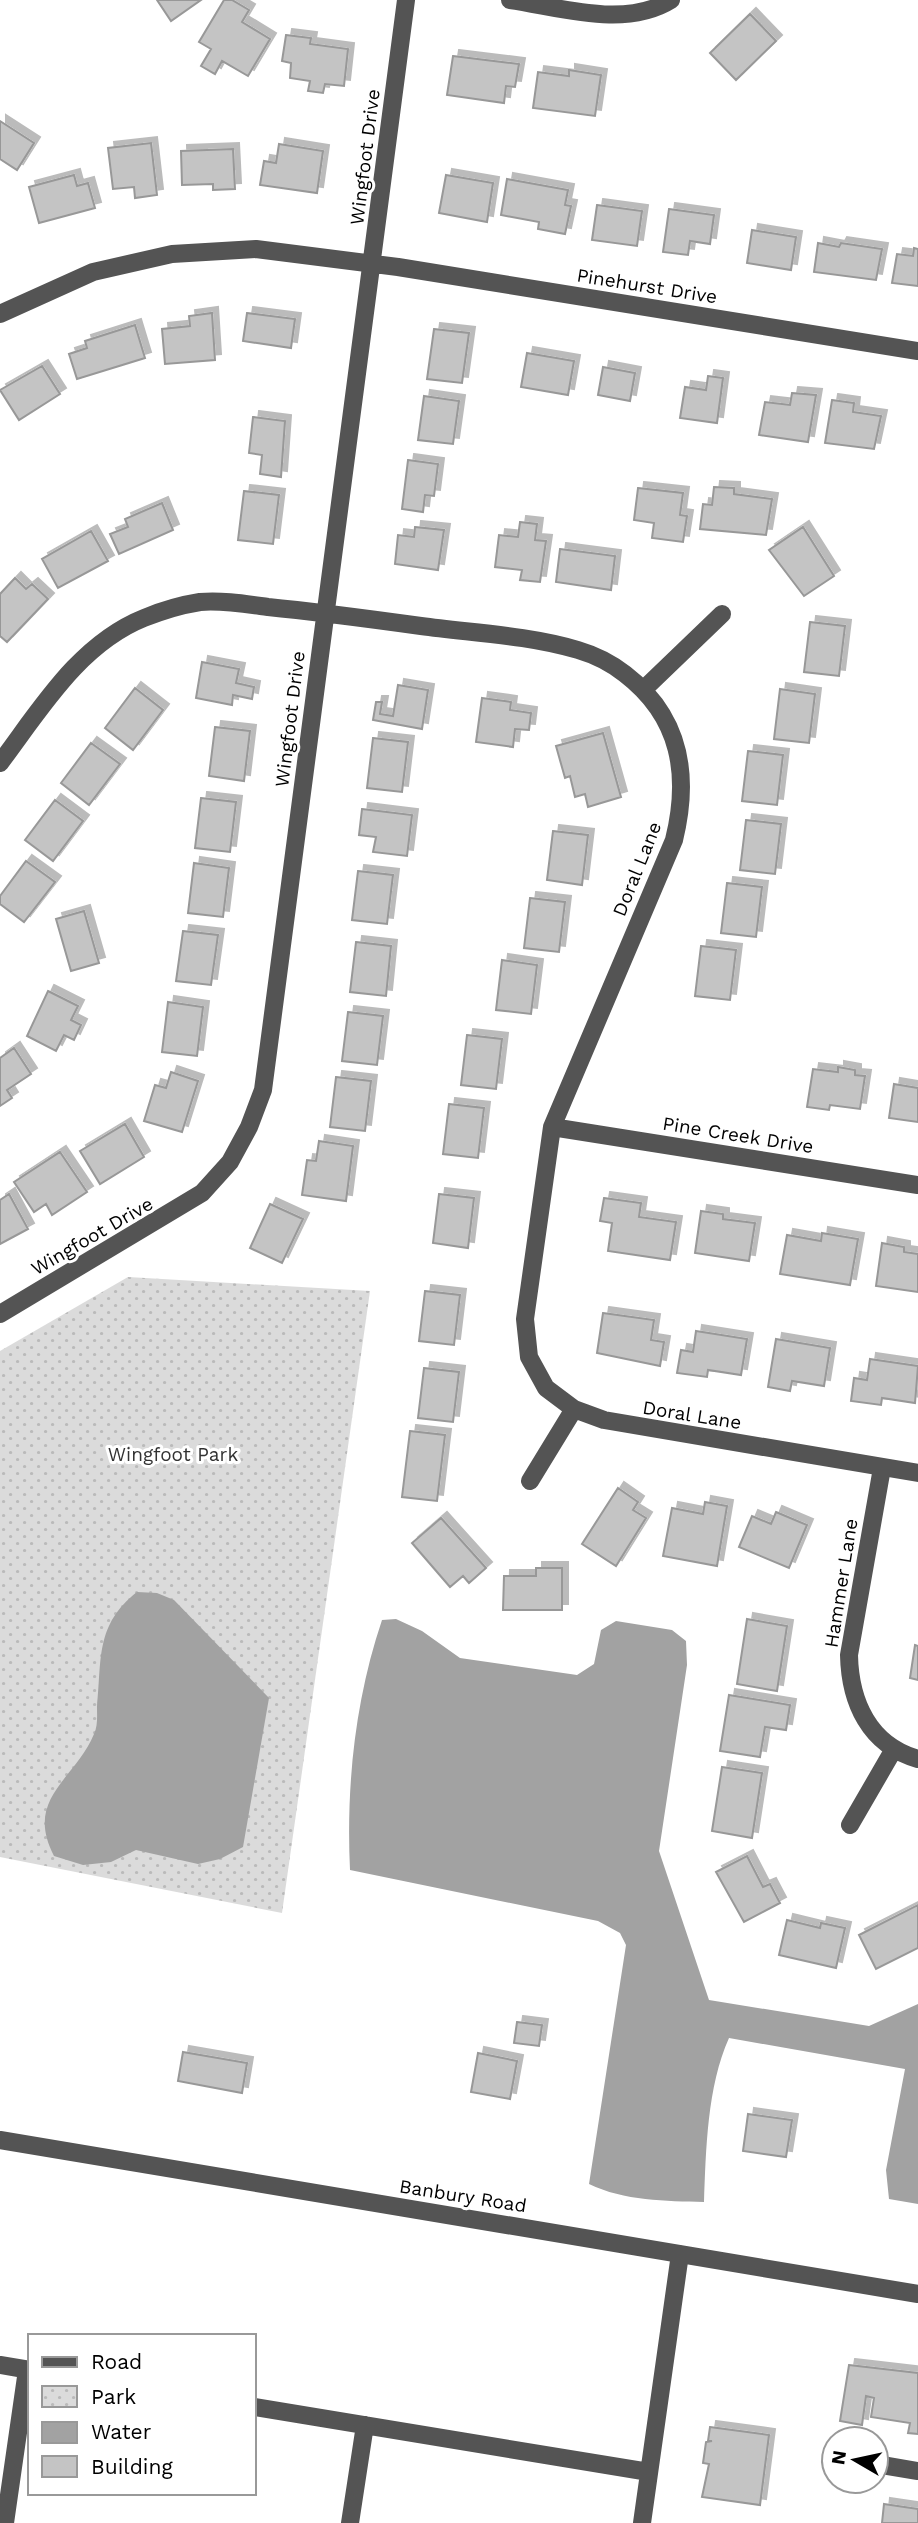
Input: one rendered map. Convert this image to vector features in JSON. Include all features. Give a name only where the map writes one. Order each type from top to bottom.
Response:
[{"type":"street","name":"Wingfoot Drive","points":[[0,1314],[202,1193],[230,1162],[249,1127],[263,1090],[369,263],[376,233],[406,0]]},
{"type":"street","points":[[510,0],[615,15],[642,13],[671,0]]},
{"type":"street","name":"Pinehurst Drive","points":[[0,314],[93,272],[172,254],[256,248],[369,263],[918,351]]},
{"type":"street","name":"Doral Lane","points":[[0,763],[60,684],[93,650],[118,631],[143,618],[200,602],[325,613],[578,650],[602,659],[643,690],[663,716],[676,746],[682,767],[681,811],[674,840],[552,1127],[525,1319],[529,1357],[546,1388],[574,1409],[636,1428],[918,1473]]},
{"type":"street","points":[[643,690],[722,614]]},
{"type":"street","name":"Pine Creek Drive","points":[[552,1127],[918,1185]]},
{"type":"street","points":[[530,1481],[574,1409]]},
{"type":"street","name":"Hammer Lane","points":[[882,1468],[849,1655],[849,1678],[861,1714],[876,1733],[894,1749],[918,1759]]},
{"type":"street","points":[[850,1825],[894,1749]]},
{"type":"street","name":"Banbury Road","points":[[0,2140],[918,2294]]},
{"type":"street","points":[[642,2523],[680,2254]]},
{"type":"street","points":[[0,2365],[28,2370],[5,2523]]},
{"type":"street","points":[[256,2407],[649,2472]]},
{"type":"street","points":[[349,2523],[365,2425]]},
{"type":"street","points":[[890,2466],[918,2471]]},
{"type":"green space","name":"Wingfoot Park","points":[[128,1277],[370,1291],[282,1913],[0,1857],[0,1351]]},
{"type":"water","points":[[137,1592],[157,1593],[174,1600],[269,1698],[243,1847],[220,1859],[198,1864],[136,1850],[111,1862],[83,1865],[54,1856],[46,1836],[48,1804],[86,1750],[95,1731],[101,1658],[107,1630],[123,1604]]},
{"type":"water","points":[[396,1619],[422,1631],[460,1658],[577,1675],[594,1664],[601,1630],[616,1621],[672,1630],[686,1641],[687,1665],[659,1851],[709,2000],[869,2026],[918,2004],[918,2204],[889,2199],[886,2170],[905,2069],[729,2038],[712,2098],[704,2202],[631,2197],[589,2184],[626,1945],[620,1933],[598,1921],[350,1870],[351,1775],[359,1712],[382,1620]]},
{"type":"building","points":[[157,0],[201,0],[171,21]]},
{"type":"building","points":[[224,0],[232,0],[249,10],[242,22],[270,39],[248,76],[222,61],[215,74],[201,66],[211,49],[199,42]]},
{"type":"building","points":[[750,14],[776,41],[736,80],[710,53]]},
{"type":"building","points":[[286,35],[311,38],[310,44],[348,49],[344,86],[325,84],[323,93],[308,91],[310,81],[290,78],[291,63],[282,61]]},
{"type":"building","points":[[453,56],[519,64],[515,87],[506,86],[504,103],[447,95]]},
{"type":"building","points":[[569,70],[601,75],[595,116],[533,108],[538,72],[569,76]]},
{"type":"building","points":[[0,121],[34,143],[17,170],[0,159]]},
{"type":"building","points":[[151,143],[157,195],[135,198],[134,187],[113,189],[108,148]]},
{"type":"building","points":[[279,144],[323,151],[317,193],[260,185],[264,161],[276,163]]},
{"type":"building","points":[[233,149],[235,189],[213,190],[213,184],[182,185],[181,151]]},
{"type":"building","points":[[74,175],[77,186],[88,183],[95,208],[39,223],[29,187]]},
{"type":"building","points":[[446,175],[493,183],[487,222],[439,213]]},
{"type":"building","points":[[507,179],[568,190],[565,205],[571,206],[565,234],[538,229],[539,222],[501,215]]},
{"type":"building","points":[[597,205],[642,211],[637,246],[592,240]]},
{"type":"building","points":[[669,209],[714,215],[710,244],[690,241],[688,255],[663,252]]},
{"type":"building","points":[[752,230],[796,237],[791,270],[747,263]]},
{"type":"building","points":[[818,243],[839,247],[841,243],[882,249],[876,280],[814,272]]},
{"type":"building","points":[[914,248],[918,249],[918,286],[892,283],[897,254],[913,256]]},
{"type":"building","points":[[212,313],[215,360],[165,364],[162,329],[190,326],[189,316]]},
{"type":"building","points":[[247,313],[295,319],[291,348],[243,341]]},
{"type":"building","points":[[135,325],[145,358],[77,379],[69,354],[87,348],[85,341]]},
{"type":"building","points":[[434,329],[469,333],[462,383],[427,379]]},
{"type":"building","points":[[527,353],[574,361],[568,395],[521,387]]},
{"type":"building","points":[[42,366],[60,394],[19,420],[0,390]]},
{"type":"building","points":[[603,367],[635,373],[630,401],[598,395]]},
{"type":"building","points":[[708,376],[723,378],[717,423],[680,418],[685,387],[706,390]]},
{"type":"building","points":[[792,393],[816,395],[808,442],[759,435],[765,402],[790,405]]},
{"type":"building","points":[[424,396],[459,401],[453,444],[418,440]]},
{"type":"building","points":[[832,400],[854,403],[853,412],[881,416],[874,449],[825,443]]},
{"type":"building","points":[[253,417],[285,421],[281,477],[260,474],[262,455],[249,453]]},
{"type":"building","points":[[408,460],[438,464],[434,496],[425,495],[423,512],[402,509]]},
{"type":"building","points":[[714,487],[734,488],[734,494],[772,499],[766,535],[700,529],[703,504],[712,505]]},
{"type":"building","points":[[638,488],[683,493],[680,515],[687,516],[683,542],[652,538],[654,523],[634,520]]},
{"type":"building","points":[[244,491],[279,495],[273,544],[238,540]]},
{"type":"building","points":[[162,503],[173,530],[119,554],[110,534],[128,527],[125,519]]},
{"type":"building","points":[[520,522],[537,524],[535,540],[546,541],[540,582],[520,580],[522,570],[495,567],[499,535],[518,537]]},
{"type":"building","points":[[415,527],[444,530],[438,570],[395,564],[398,535],[414,537]]},
{"type":"building","points":[[803,527],[834,576],[804,596],[769,550]]},
{"type":"building","points":[[91,531],[108,561],[58,588],[42,559]]},
{"type":"building","points":[[560,549],[615,556],[611,590],[556,582]]},
{"type":"building","points":[[15,578],[26,589],[32,584],[48,599],[7,642],[0,636],[0,594]]},
{"type":"building","points":[[810,622],[845,626],[839,676],[804,672]]},
{"type":"building","points":[[202,662],[239,669],[236,683],[254,687],[252,699],[233,695],[232,705],[196,698]]},
{"type":"building","points":[[398,685],[428,690],[422,729],[373,720],[376,702],[382,702],[380,714],[393,716]]},
{"type":"building","points":[[135,688],[163,710],[133,750],[105,728]]},
{"type":"building","points":[[780,689],[815,694],[809,743],[774,739]]},
{"type":"building","points":[[482,698],[511,702],[510,710],[531,713],[529,730],[515,729],[513,747],[476,742]]},
{"type":"building","points":[[215,727],[250,731],[244,781],[209,776]]},
{"type":"building","points":[[603,733],[621,797],[588,807],[585,794],[575,797],[570,776],[565,778],[556,746]]},
{"type":"building","points":[[373,738],[408,742],[402,792],[367,788]]},
{"type":"building","points":[[91,743],[120,764],[89,805],[61,783]]},
{"type":"building","points":[[748,751],[783,755],[777,805],[742,801]]},
{"type":"building","points":[[201,798],[236,802],[230,852],[195,848]]},
{"type":"building","points":[[55,800],[83,821],[53,861],[25,840]]},
{"type":"building","points":[[362,809],[412,815],[407,856],[373,852],[376,837],[359,835]]},
{"type":"building","points":[[746,820],[781,824],[775,874],[740,870]]},
{"type":"building","points":[[553,831],[588,835],[582,885],[547,880]]},
{"type":"building","points":[[26,861],[55,882],[24,922],[0,904],[0,896]]},
{"type":"building","points":[[194,863],[229,868],[223,917],[188,913]]},
{"type":"building","points":[[358,871],[393,875],[387,924],[352,920]]},
{"type":"building","points":[[727,883],[762,887],[756,937],[721,933]]},
{"type":"building","points":[[530,898],[565,902],[559,952],[524,948]]},
{"type":"building","points":[[84,911],[99,963],[71,971],[56,919]]},
{"type":"building","points":[[183,931],[218,935],[211,985],[176,981]]},
{"type":"building","points":[[356,942],[391,946],[386,996],[350,992]]},
{"type":"building","points":[[701,946],[736,950],[730,1000],[695,996]]},
{"type":"building","points":[[502,960],[537,965],[531,1014],[496,1010]]},
{"type":"building","points":[[48,991],[78,1006],[71,1020],[81,1025],[74,1040],[64,1035],[56,1051],[27,1036]]},
{"type":"building","points":[[168,1002],[203,1007],[197,1056],[162,1052]]},
{"type":"building","points":[[348,1012],[383,1016],[377,1065],[342,1061]]},
{"type":"building","points":[[467,1035],[502,1039],[496,1089],[461,1085]]},
{"type":"building","points":[[14,1048],[31,1074],[7,1090],[12,1098],[0,1106],[0,1058]]},
{"type":"building","points":[[838,1067],[855,1070],[855,1075],[865,1076],[860,1109],[830,1105],[829,1110],[807,1107],[813,1069],[838,1072]]},
{"type":"building","points":[[171,1072],[198,1081],[182,1132],[144,1121],[155,1085],[166,1088]]},
{"type":"building","points":[[336,1077],[371,1081],[365,1131],[330,1127]]},
{"type":"building","points":[[894,1084],[918,1088],[918,1122],[889,1118]]},
{"type":"building","points":[[449,1104],[484,1108],[478,1158],[443,1154]]},
{"type":"building","points":[[125,1124],[144,1157],[100,1184],[80,1151]]},
{"type":"building","points":[[319,1141],[353,1146],[346,1201],[302,1195],[307,1160],[316,1161]]},
{"type":"building","points":[[60,1152],[87,1192],[52,1215],[46,1204],[34,1212],[14,1182]]},
{"type":"building","points":[[9,1194],[28,1229],[0,1244],[0,1200]]},
{"type":"building","points":[[439,1194],[474,1198],[468,1248],[433,1243]]},
{"type":"building","points":[[604,1198],[641,1203],[639,1217],[676,1222],[670,1260],[608,1251],[612,1223],[600,1221]]},
{"type":"building","points":[[270,1204],[303,1219],[282,1263],[250,1248]]},
{"type":"building","points":[[701,1211],[723,1214],[723,1219],[755,1223],[749,1261],[695,1253]]},
{"type":"building","points":[[822,1233],[858,1239],[850,1285],[780,1274],[787,1235],[821,1241]]},
{"type":"building","points":[[882,1243],[904,1247],[904,1252],[918,1254],[918,1292],[876,1286]]},
{"type":"building","points":[[425,1291],[460,1295],[454,1345],[419,1341]]},
{"type":"building","points":[[603,1313],[654,1320],[651,1340],[664,1342],[660,1366],[597,1353]]},
{"type":"building","points":[[696,1331],[747,1339],[741,1375],[708,1370],[707,1377],[677,1373],[681,1350],[693,1352]]},
{"type":"building","points":[[776,1339],[830,1348],[824,1386],[792,1381],[790,1391],[768,1387]]},
{"type":"building","points":[[870,1359],[918,1366],[915,1403],[882,1398],[881,1405],[851,1401],[854,1378],[867,1380]]},
{"type":"building","points":[[424,1368],[459,1372],[453,1422],[418,1418]]},
{"type":"building","points":[[410,1431],[445,1435],[437,1501],[402,1497]]},
{"type":"building","points":[[618,1488],[638,1502],[633,1510],[646,1518],[616,1566],[582,1544]]},
{"type":"building","points":[[705,1502],[727,1506],[717,1566],[663,1556],[672,1508],[703,1514]]},
{"type":"building","points":[[776,1512],[807,1525],[789,1568],[739,1547],[752,1516],[771,1524]]},
{"type":"building","points":[[441,1518],[486,1568],[469,1583],[463,1576],[450,1587],[412,1543]]},
{"type":"building","points":[[536,1568],[562,1568],[562,1610],[503,1610],[504,1576],[536,1576]]},
{"type":"building","points":[[747,1619],[787,1626],[777,1691],[737,1684]]},
{"type":"building","points":[[915,1645],[918,1646],[918,1680],[910,1678]]},
{"type":"building","points":[[729,1695],[790,1705],[786,1730],[765,1727],[760,1757],[720,1751]]},
{"type":"building","points":[[722,1767],[762,1773],[752,1838],[712,1831]]},
{"type":"building","points":[[747,1856],[763,1887],[770,1884],[780,1903],[744,1922],[716,1872]]},
{"type":"building","points":[[918,1905],[918,1948],[876,1969],[859,1935]]},
{"type":"building","points":[[787,1920],[820,1928],[821,1923],[845,1928],[836,1968],[779,1955]]},
{"type":"building","points":[[517,2022],[542,2025],[539,2046],[514,2043]]},
{"type":"building","points":[[183,2052],[247,2063],[242,2093],[178,2081]]},
{"type":"building","points":[[478,2053],[517,2061],[510,2099],[471,2092]]},
{"type":"building","points":[[748,2114],[792,2120],[786,2157],[743,2151]]},
{"type":"building","points":[[849,2365],[918,2373],[918,2434],[908,2433],[910,2423],[871,2417],[874,2398],[866,2396],[862,2425],[840,2421]]},
{"type":"building","points":[[710,2427],[769,2435],[760,2505],[702,2497],[709,2464],[703,2463],[706,2442],[712,2441],[708,2441]]},
{"type":"building","points":[[884,2504],[918,2509],[918,2523],[882,2523]]}]
